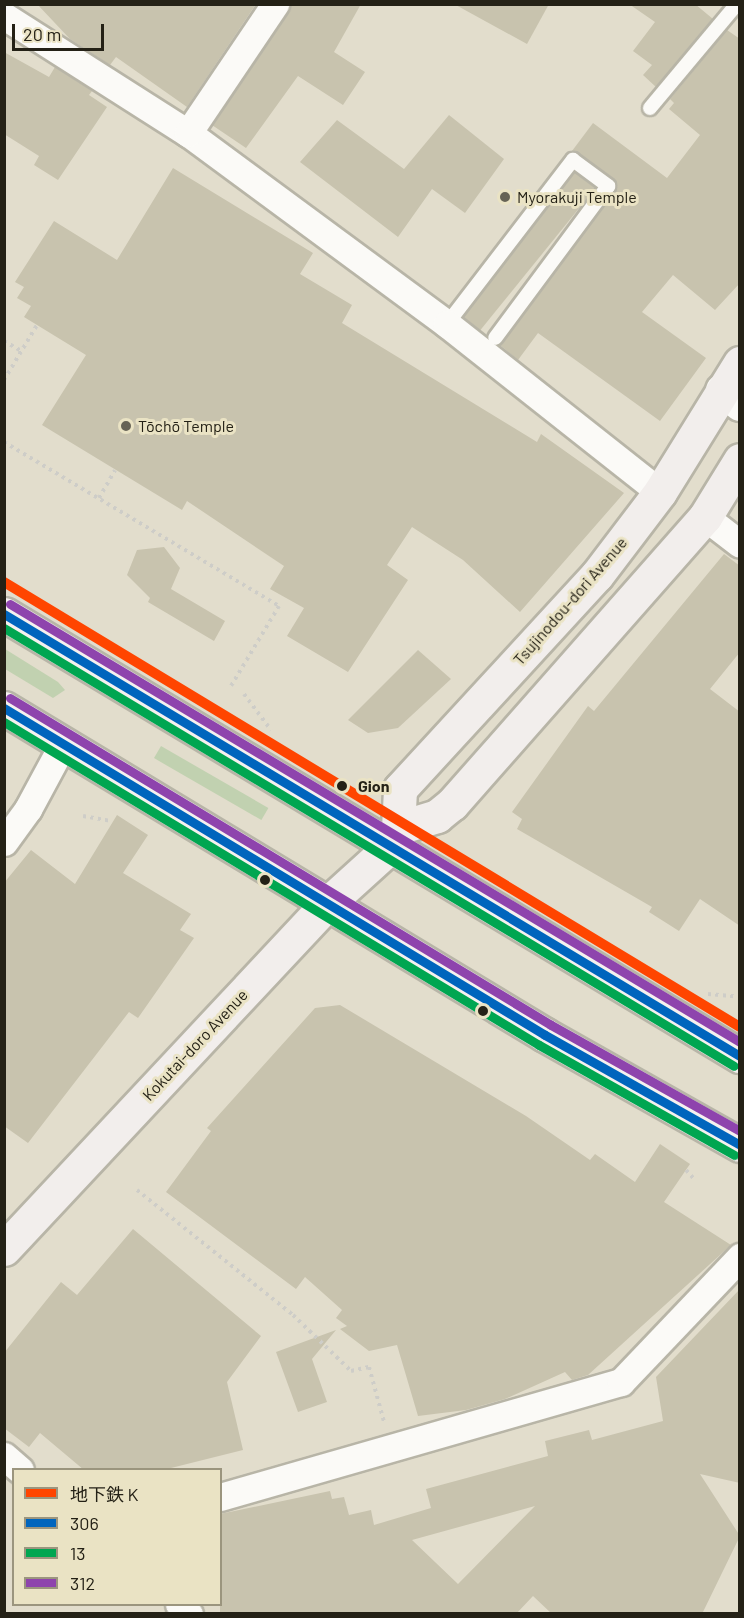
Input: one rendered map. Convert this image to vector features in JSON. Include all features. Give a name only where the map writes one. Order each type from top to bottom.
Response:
[{"type":"highway","name":"Tsujinodou-dori Avenue","points":[[395,837],[400,789],[597,575],[731,397],[740,363]]},
{"type":"highway","points":[[395,837],[437,816],[452,804],[705,517],[740,460]]},
{"type":"highway","name":"Kokutai-doro Avenue","points":[[4,1249],[327,904],[395,837]]},
{"type":"main road","points":[[4,614],[395,837],[740,1056]]},
{"type":"main road","points":[[4,708],[327,904],[740,1145]]},
{"type":"street","points":[[189,133],[275,4]]},
{"type":"street","points":[[4,16],[189,133],[447,324],[660,492]]},
{"type":"street","points":[[705,517],[740,543]]},
{"type":"street","points":[[4,842],[28,809],[63,744]]},
{"type":"street","points":[[222,1496],[621,1382],[740,1257]]},
{"type":"street","points":[[4,1456],[18,1468]]},
{"type":"lane","points":[[650,108],[737,4]]},
{"type":"lane","points":[[447,324],[573,160],[608,186],[495,338]]},
{"type":"path","points":[[4,380],[37,325]]},
{"type":"path","points":[[4,341],[21,351]]},
{"type":"path","points":[[4,442],[279,606],[231,686]]},
{"type":"path","points":[[99,498],[115,470]]},
{"type":"path","points":[[244,694],[271,730]]},
{"type":"path","points":[[83,816],[111,821]]},
{"type":"path","points":[[708,994],[740,997]]},
{"type":"path","points":[[686,1170],[696,1181]]},
{"type":"path","points":[[137,1190],[293,1315],[351,1371],[369,1367],[392,1449]]},
{"type":"green space","points":[[5,649],[58,682],[65,690],[53,698],[5,669]]},
{"type":"green space","points":[[161,746],[268,808],[261,820],[154,758]]},
{"type":"building","points":[[37,4],[256,4],[187,107],[116,57],[110,65],[70,39]]},
{"type":"building","points":[[292,4],[361,4],[334,52],[365,72],[343,105],[298,76],[246,148],[212,125]]},
{"type":"building","points":[[454,4],[549,4],[527,44]]},
{"type":"building","points":[[629,4],[695,4],[713,19],[656,87],[643,75],[652,65],[633,51],[655,22]]},
{"type":"building","points":[[727,30],[740,39],[740,283],[715,310],[673,275],[642,312],[706,358],[660,421],[538,333],[518,360],[500,345],[617,188],[613,179],[572,151],[593,123],[667,178],[700,135],[669,109],[674,103],[670,99]]},
{"type":"building","points":[[4,52],[49,77],[55,67],[92,91],[89,95],[107,107],[58,180],[34,165],[39,156],[4,134]]},
{"type":"building","points":[[449,115],[504,159],[465,213],[432,189],[398,237],[300,162],[337,120],[404,169]]},
{"type":"building","points":[[173,168],[313,253],[300,274],[352,305],[342,323],[537,442],[541,434],[624,493],[520,612],[463,560],[412,527],[387,565],[408,580],[348,672],[287,636],[304,608],[270,589],[284,566],[187,501],[182,510],[42,425],[86,355],[24,317],[31,306],[17,298],[24,287],[15,282],[54,221],[117,260]]},
{"type":"building","points":[[575,172],[595,188],[480,331],[460,314]]},
{"type":"building","points":[[164,547],[180,568],[171,589],[225,621],[214,641],[148,602],[150,598],[127,575],[137,550]]},
{"type":"building","points":[[724,554],[740,566],[740,652],[710,689],[740,712],[740,926],[700,899],[679,931],[649,912],[652,907],[517,829],[522,819],[512,812],[588,706],[594,711]]},
{"type":"building","points":[[418,650],[451,679],[398,728],[368,733],[348,720]]},
{"type":"building","points":[[117,815],[148,835],[123,873],[191,914],[180,930],[194,938],[138,1018],[129,1012],[28,1143],[4,1126],[4,883],[31,850],[75,884]]},
{"type":"building","points":[[340,1005],[526,1116],[590,1160],[595,1154],[635,1182],[660,1144],[690,1164],[664,1202],[731,1245],[588,1375],[572,1380],[565,1372],[505,1399],[466,1410],[418,1416],[397,1345],[369,1351],[340,1329],[347,1326],[336,1318],[342,1310],[305,1277],[296,1289],[166,1192],[211,1131],[207,1128],[315,1008]]},
{"type":"building","points":[[133,1229],[261,1336],[227,1382],[243,1450],[171,1468],[82,1468],[40,1433],[29,1447],[4,1428],[4,1353],[61,1282],[77,1295]]},
{"type":"building","points":[[740,1289],[740,1483],[700,1474],[740,1536],[702,1614],[552,1614],[533,1596],[516,1614],[220,1614],[220,1606],[222,1606],[222,1514],[330,1491],[332,1499],[344,1497],[349,1515],[371,1510],[374,1525],[431,1508],[426,1489],[548,1456],[545,1441],[589,1430],[592,1440],[663,1421],[656,1377]],"holes":[[[535,1506],[458,1584],[412,1540]]]},
{"type":"building","points":[[336,1330],[312,1359],[327,1402],[298,1412],[276,1352]]},
{"type":"metro line","name":"K","points":[[4,582],[740,1027]]},
{"type":"transit line","name":"312","points":[[10,604],[740,1042]]},
{"type":"transit line","name":"306","points":[[4,614],[740,1056]]},
{"type":"transit line","name":"13","points":[[4,628],[734,1066]]},
{"type":"transit line","name":"312","points":[[10,698],[551,1025],[740,1131]]},
{"type":"transit line","name":"306","points":[[4,708],[545,1035],[740,1145]]},
{"type":"transit line","name":"13","points":[[4,722],[539,1045],[734,1155]]},
{"type":"place","name":"Myorakuji Temple","points":[[505,197]]},
{"type":"place","name":"Tōchō Temple","points":[[126,426]]},
{"type":"place","name":"Gion","points":[[342,786]]}]
